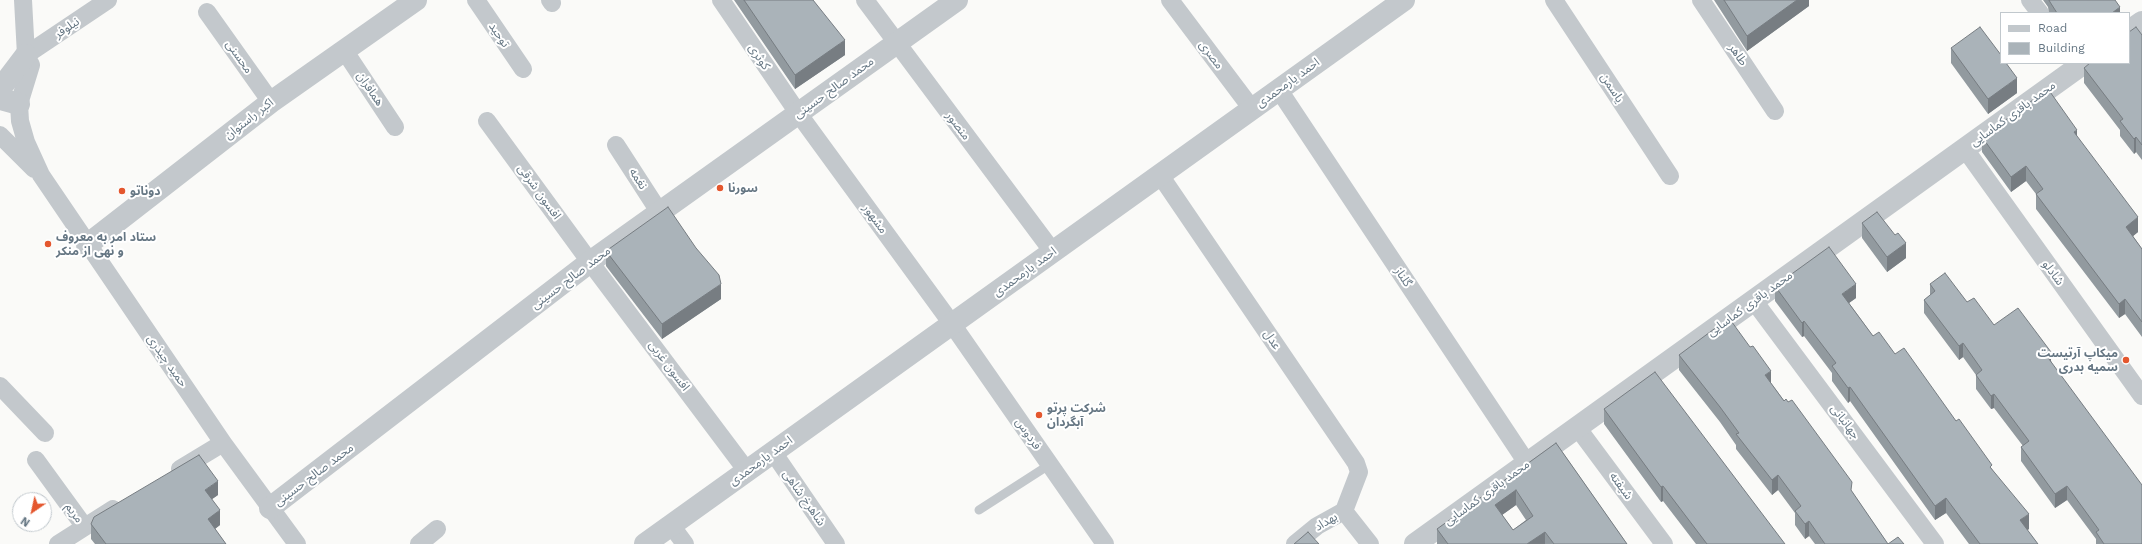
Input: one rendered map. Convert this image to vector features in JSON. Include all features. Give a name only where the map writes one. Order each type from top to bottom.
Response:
[{"type":"street","name":"حمید چیذری","points":[[23,0],[26,55],[31,65],[9,102],[20,121],[26,142],[40,175],[223,443],[297,544]]},
{"type":"street","name":"نیلوفر","points":[[26,55],[108,0]]},
{"type":"street","name":"اکبر راستوان","points":[[87,245],[271,102],[416,0]]},
{"type":"street","name":"توحید","points":[[476,0],[523,69]]},
{"type":"street","name":"کوثری","points":[[721,0],[798,114]]},
{"type":"street","name":"منصور","points":[[865,0],[896,44],[1053,252]]},
{"type":"street","name":"محمد صالح حسینی","points":[[270,508],[590,262],[957,0]]},
{"type":"street","name":"مصری","points":[[1170,0],[1252,109]]},
{"type":"street","name":"احمد یارمحمدی","points":[[644,544],[1404,0]]},
{"type":"street","name":"یاسمن","points":[[1554,0],[1670,176]]},
{"type":"street","name":"طاهر","points":[[1701,0],[1775,111]]},
{"type":"street","points":[[2030,0],[2039,12]]},
{"type":"street","name":"محسنی","points":[[207,12],[271,102]]},
{"type":"street","points":[[2130,30],[2142,22]]},
{"type":"street","name":"همافران","points":[[344,50],[395,127]]},
{"type":"street","points":[[0,89],[26,55]]},
{"type":"street","name":"محمد باقری کماسایی","points":[[1415,544],[1965,149],[2079,64]]},
{"type":"street","name":"گلناز","points":[[1279,90],[1527,463]]},
{"type":"street","name":"مشهور","points":[[798,114],[952,324]]},
{"type":"street","name":"افسون شرقی","points":[[487,121],[590,262]]},
{"type":"street","name":"حمید چیذری","points":[[0,135],[40,175]]},
{"type":"street","name":"نغمه","points":[[616,145],[660,212]]},
{"type":"street","name":"شادلو","points":[[1965,149],[2142,396]]},
{"type":"street","name":"عدل","points":[[1160,175],[1356,463],[1359,472],[1344,511]]},
{"type":"street","name":"افسون غربی","points":[[590,262],[747,470]]},
{"type":"street","name":"جهانبانی","points":[[1754,300],[1935,544]]},
{"type":"street","name":"فردوس","points":[[952,324],[1104,544]]},
{"type":"street","points":[[0,386],[45,433]]},
{"type":"street","name":"شیفته","points":[[1578,427],[1664,544]]},
{"type":"street","points":[[163,478],[223,443]]},
{"type":"street","name":"شاهرخ شاهی","points":[[773,452],[836,544]]},
{"type":"street","name":"مریم","points":[[36,460],[79,534]]},
{"type":"street","points":[[58,544],[79,534],[130,498]]},
{"type":"street","name":"بهداد","points":[[1295,544],[1317,526],[1344,511],[1370,544]]},
{"type":"street","points":[[671,525],[685,544]]},
{"type":"street","points":[[419,544],[437,529]]},
{"type":"lane","points":[[979,510],[1049,464]]},
{"type":"building","points":[[744,0],[813,0],[845,40],[795,75]]},
{"type":"building","points":[[1724,0],[1797,0],[1747,36]]},
{"type":"building","points":[[2049,0],[2115,0],[2120,7],[2113,12],[2056,12]]},
{"type":"building","points":[[1980,27],[2000,54],[2000,64],[2007,64],[2017,78],[1988,99],[1951,48]]},
{"type":"building","points":[[2136,27],[2142,35],[2142,145],[2136,137],[2134,139],[2120,121],[2123,119],[2084,68],[2089,64],[2130,64],[2130,31]]},
{"type":"building","points":[[2048,89],[2077,130],[2074,132],[2138,217],[2126,227],[2142,249],[2142,322],[2125,299],[2119,304],[2036,194],[2043,189],[2026,166],[2011,177],[1982,137]]},
{"type":"building","points":[[668,207],[696,248],[719,275],[721,284],[662,324],[606,251]]},
{"type":"building","points":[[1877,212],[1895,235],[1898,233],[1906,243],[1887,257],[1862,223]]},
{"type":"building","points":[[1829,247],[1856,284],[1842,294],[1873,336],[1879,332],[1895,354],[1904,348],[1956,421],[1959,419],[1992,465],[1990,467],[2029,514],[2020,520],[2038,544],[1980,544],[1946,498],[1935,506],[1850,387],[1848,388],[1832,366],[1836,363],[1804,321],[1802,323],[1775,286]]},
{"type":"building","points":[[1945,273],[1967,302],[1974,298],[1994,325],[2018,308],[2051,352],[2046,355],[2142,485],[2142,544],[2104,544],[2096,532],[2099,530],[2067,486],[2055,494],[2021,447],[2029,441],[1994,394],[1991,396],[1976,375],[1982,370],[1963,343],[1959,346],[1924,300],[1935,291],[1930,284]]},
{"type":"building","points":[[1729,318],[1750,347],[1753,346],[1771,371],[1765,375],[1784,401],[1786,399],[1788,402],[1792,400],[1852,482],[1851,490],[1888,544],[1825,544],[1809,521],[1805,524],[1795,511],[1801,506],[1778,475],[1772,480],[1736,434],[1739,433],[1720,407],[1679,355]]},
{"type":"building","points":[[1655,372],[1785,544],[1707,544],[1663,486],[1661,487],[1604,409]]},
{"type":"building","points":[[1556,443],[1627,544],[1554,544],[1545,532],[1527,544],[1448,544],[1437,529]],"holes":[[[1516,490],[1533,516],[1513,530],[1495,505]]]},
{"type":"building","points":[[199,455],[218,481],[205,490],[220,510],[208,519],[226,544],[106,544],[91,524],[94,517]]},
{"type":"building","points":[[1308,532],[1319,544],[1294,544]]},
{"type":"building","points":[[1898,537],[1904,544],[1888,544]]},
{"type":"place","name":"سورنا","points":[[720,188]]},
{"type":"place","name":"دوناتو","points":[[122,191]]},
{"type":"place","name":"ستاد امر به معروف و نهی از منکر","points":[[48,244]]},
{"type":"place","name":"میکاپ آرتیست سمیه بدری","points":[[2126,360]]},
{"type":"place","name":"شرکت پرتو آبگردان","points":[[1039,415]]}]
